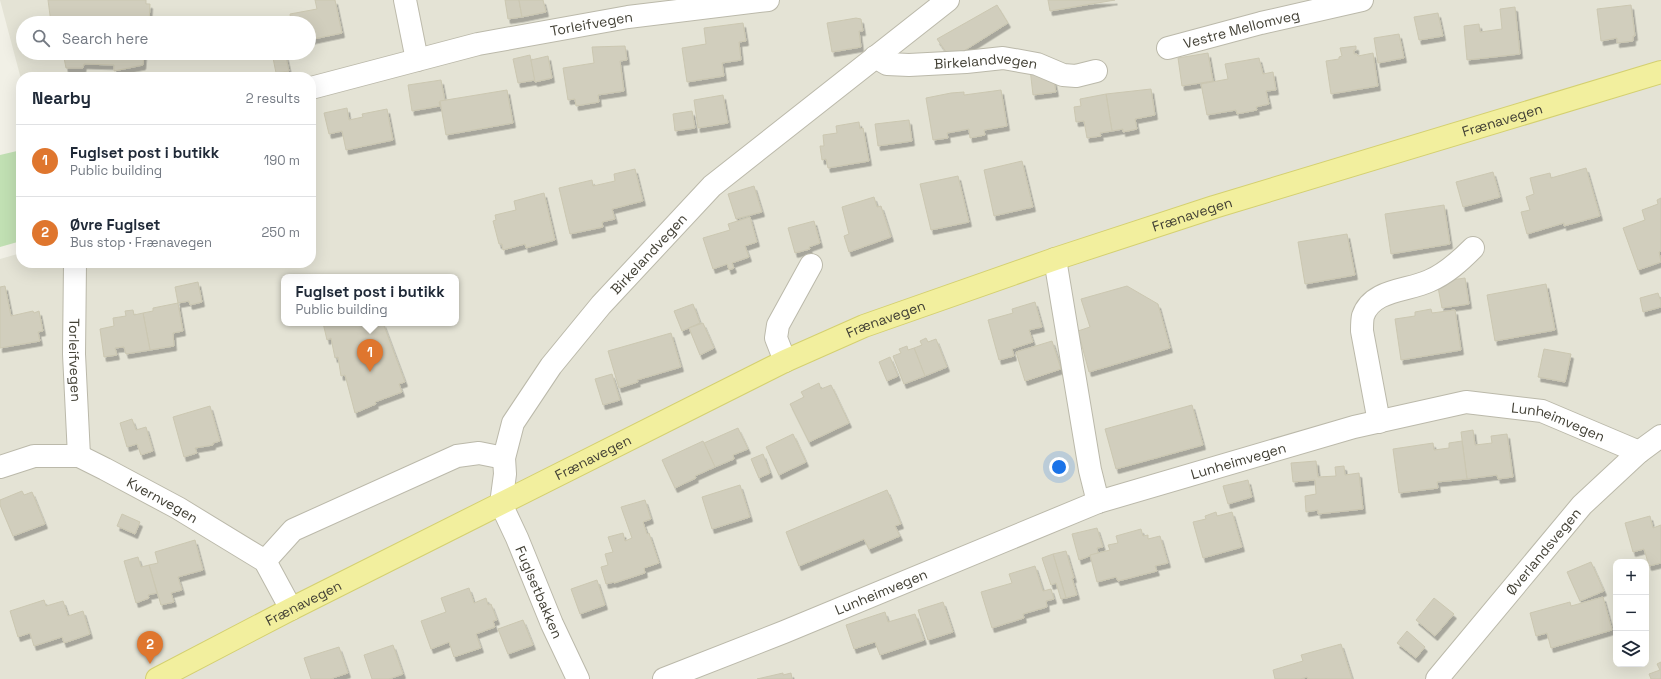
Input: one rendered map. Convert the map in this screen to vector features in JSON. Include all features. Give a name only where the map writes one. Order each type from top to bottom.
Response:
[{"type":"main road","name":"Frænavegen","points":[[157,679],[291,609],[785,361],[864,326],[1055,259],[1214,208],[1661,72]]},
{"type":"street","points":[[405,0],[417,60]]},
{"type":"street","name":"Torleifvegen","points":[[316,87],[478,44],[628,17],[741,1],[768,0]]},
{"type":"street","name":"Birkelandvegen","points":[[501,504],[505,474],[504,458],[513,424],[551,366],[601,305],[712,186],[948,0]]},
{"type":"street","name":"Vestre Mellomveg","points":[[1168,48],[1362,0]]},
{"type":"street","name":"Birkelandvegen","points":[[875,57],[887,64],[909,65],[966,62],[1003,58],[1037,64],[1063,75],[1076,76],[1096,71]]},
{"type":"street","points":[[1379,422],[1362,331],[1363,316],[1367,308],[1375,299],[1418,286],[1432,280],[1458,263],[1473,248]]},
{"type":"street","points":[[1055,259],[1090,470],[1098,502]]},
{"type":"street","points":[[785,361],[776,338],[778,326],[811,265]]},
{"type":"street","name":"Torleifvegen","points":[[75,268],[74,354],[79,456]]},
{"type":"street","name":"Lunheimvegen","points":[[664,679],[792,629],[1098,502],[1354,427],[1466,402],[1542,411],[1639,452]]},
{"type":"street","name":"Øverlandsvegen","points":[[1437,679],[1582,505],[1639,452],[1661,436]]},
{"type":"street","points":[[291,609],[265,561],[293,530],[457,456],[479,453],[504,458]]},
{"type":"street","name":"Kvernvegen","points":[[0,467],[34,456],[79,456],[178,508],[265,561]]},
{"type":"street","name":"Fuglsetbakken","points":[[501,504],[517,538],[552,624],[578,679]]},
{"type":"shaded area","points":[[0,0],[1661,0],[1661,679],[0,679],[0,259],[16,254],[16,268],[316,268],[316,72],[19,72]]},
{"type":"green space","points":[[16,151],[16,242],[0,247],[0,155]]},
{"type":"building","points":[[48,0],[146,0],[146,4],[150,4],[149,16],[50,16]]},
{"type":"building","points":[[315,0],[335,0],[342,33],[316,39],[316,16],[290,16],[290,14],[317,9]]},
{"type":"building","points":[[505,0],[519,0],[522,17],[508,19]]},
{"type":"building","points":[[519,0],[543,0],[546,12],[522,17]]},
{"type":"building","points":[[1048,0],[1115,0],[1050,11]]},
{"type":"building","points":[[997,5],[1008,23],[951,59],[937,39]]},
{"type":"building","points":[[1631,5],[1635,36],[1633,36],[1633,41],[1617,43],[1617,38],[1601,41],[1597,9]]},
{"type":"building","points":[[1515,7],[1520,54],[1467,60],[1464,26],[1479,24],[1480,32],[1502,29],[1500,9]]},
{"type":"building","points":[[1438,13],[1443,36],[1419,40],[1414,17]]},
{"type":"building","points":[[856,18],[861,19],[863,31],[859,31],[861,47],[832,52],[827,23]]},
{"type":"building","points":[[743,23],[746,41],[739,42],[741,60],[722,63],[724,76],[687,82],[682,48],[706,44],[704,28]]},
{"type":"building","points":[[1399,34],[1404,58],[1378,63],[1374,38]]},
{"type":"building","points":[[625,46],[627,60],[620,61],[624,91],[598,95],[599,102],[576,106],[575,99],[568,100],[563,68],[594,63],[592,47]]},
{"type":"building","points":[[1356,46],[1354,54],[1357,54],[1358,56],[1373,53],[1378,86],[1331,94],[1326,61],[1339,59],[1339,57],[1342,56],[1340,48]]},
{"type":"building","points":[[1208,53],[1213,81],[1182,86],[1178,58]]},
{"type":"building","points":[[530,55],[535,80],[518,83],[513,59]]},
{"type":"building","points":[[548,56],[552,78],[535,82],[531,60]]},
{"type":"building","points":[[1259,58],[1263,74],[1273,72],[1276,90],[1266,91],[1269,104],[1256,107],[1257,110],[1237,114],[1236,110],[1207,115],[1201,84],[1228,79],[1225,64]]},
{"type":"building","points":[[64,60],[143,60],[143,65],[114,71],[114,65],[84,64],[83,68],[66,68]]},
{"type":"building","points":[[273,60],[287,60],[289,71],[276,72]]},
{"type":"building","points":[[1030,69],[1053,77],[1056,92],[1033,95]]},
{"type":"building","points":[[441,80],[445,101],[439,102],[440,106],[412,111],[408,85]]},
{"type":"building","points":[[1151,89],[1155,115],[1135,119],[1137,129],[1123,132],[1123,129],[1112,131],[1106,94]]},
{"type":"building","points":[[507,90],[513,123],[446,135],[440,101]]},
{"type":"building","points":[[1001,90],[1007,126],[984,130],[985,135],[970,138],[969,129],[947,133],[948,138],[933,140],[926,98],[951,93],[964,92],[964,95]]},
{"type":"building","points":[[1106,94],[1112,131],[1100,133],[1101,136],[1087,138],[1084,121],[1076,122],[1074,107],[1081,106],[1080,99]]},
{"type":"building","points":[[723,95],[728,123],[698,128],[694,100]]},
{"type":"building","points":[[347,108],[349,120],[363,117],[362,114],[387,109],[393,140],[346,150],[342,131],[329,134],[324,113]]},
{"type":"building","points":[[692,111],[695,128],[675,131],[673,114]]},
{"type":"building","points":[[909,120],[912,141],[878,146],[875,124]]},
{"type":"building","points":[[859,122],[860,129],[863,128],[869,161],[828,168],[826,159],[822,160],[820,146],[824,146],[823,135],[837,133],[836,126]]},
{"type":"building","points":[[1022,161],[1033,207],[994,216],[984,170]]},
{"type":"building","points":[[1586,168],[1600,216],[1564,226],[1564,223],[1527,234],[1521,212],[1530,210],[1526,197],[1534,194],[1530,178],[1550,173],[1551,178]]},
{"type":"building","points":[[635,169],[643,201],[612,209],[615,219],[602,222],[603,227],[570,234],[559,188],[592,180],[593,186],[615,181],[614,174]]},
{"type":"building","points":[[1493,172],[1500,197],[1463,207],[1456,182]]},
{"type":"building","points":[[958,176],[969,222],[931,230],[920,184]]},
{"type":"building","points":[[754,186],[762,212],[736,219],[728,194]]},
{"type":"building","points":[[544,193],[555,240],[526,248],[525,244],[503,250],[502,244],[499,244],[493,221],[496,220],[495,215],[516,210],[514,201]]},
{"type":"building","points":[[874,197],[877,207],[881,206],[891,237],[849,252],[844,236],[849,234],[842,207]]},
{"type":"building","points":[[1661,198],[1661,251],[1659,252],[1661,262],[1638,270],[1623,228],[1645,220],[1642,210],[1658,204],[1657,200]]},
{"type":"building","points":[[1444,205],[1450,244],[1391,254],[1385,214]]},
{"type":"building","points":[[750,217],[757,242],[745,246],[749,257],[732,263],[734,268],[729,270],[727,264],[713,269],[703,238],[730,230],[728,224]]},
{"type":"building","points":[[814,221],[820,243],[809,247],[810,249],[795,253],[788,228]]},
{"type":"building","points":[[1347,234],[1355,275],[1305,284],[1298,242]]},
{"type":"building","points":[[1465,278],[1469,304],[1442,308],[1437,282]]},
{"type":"building","points":[[198,282],[202,302],[190,305],[189,301],[178,303],[175,287]]},
{"type":"building","points":[[1546,284],[1555,330],[1495,341],[1487,295]]},
{"type":"building","points":[[5,286],[11,316],[39,311],[43,331],[38,332],[40,341],[0,348],[0,287]]},
{"type":"building","points":[[1127,286],[1158,304],[1170,348],[1089,372],[1078,331],[1090,327],[1081,299]]},
{"type":"building","points":[[1658,293],[1661,299],[1661,307],[1643,312],[1640,298]]},
{"type":"building","points":[[1035,302],[1042,327],[1029,330],[1033,342],[1012,349],[1014,356],[999,360],[988,320],[1013,313],[1012,309]]},
{"type":"building","points":[[178,303],[183,331],[173,333],[174,346],[150,350],[143,313],[153,311],[153,308]]},
{"type":"building","points":[[693,304],[700,323],[682,331],[674,311]]},
{"type":"building","points":[[1431,309],[1432,313],[1455,310],[1461,350],[1401,360],[1395,319],[1415,316],[1415,312]]},
{"type":"building","points":[[133,310],[134,315],[143,313],[150,350],[126,354],[124,347],[115,348],[117,355],[104,357],[100,329],[114,326],[113,318],[126,316],[125,311]]},
{"type":"building","points":[[703,323],[714,348],[700,355],[689,328]]},
{"type":"building","points":[[324,326],[384,326],[405,382],[399,384],[402,392],[375,402],[376,404],[355,413],[345,375],[341,376],[338,357],[335,358],[331,338],[327,340]]},
{"type":"building","points":[[671,333],[681,367],[637,380],[638,382],[619,388],[608,351]]},
{"type":"building","points":[[926,338],[928,342],[936,339],[947,367],[925,376],[914,348],[922,345],[920,341]]},
{"type":"building","points":[[1052,341],[1061,369],[1025,381],[1016,352]]},
{"type":"building","points":[[907,346],[908,350],[914,348],[925,376],[904,384],[893,356],[901,353],[899,349]]},
{"type":"building","points":[[1544,349],[1571,354],[1565,382],[1538,377]]},
{"type":"building","points":[[890,357],[898,376],[887,381],[879,362]]},
{"type":"building","points":[[612,374],[620,400],[603,405],[595,379]]},
{"type":"building","points":[[819,383],[821,389],[831,385],[849,423],[809,442],[790,404],[804,397],[801,392]]},
{"type":"building","points":[[1192,405],[1203,445],[1116,469],[1105,429]]},
{"type":"building","points":[[210,406],[220,441],[213,443],[213,445],[195,448],[197,453],[184,457],[173,417]]},
{"type":"building","points":[[132,419],[136,430],[146,427],[153,451],[141,455],[137,444],[127,447],[120,423]]},
{"type":"building","points":[[738,428],[748,449],[733,455],[734,459],[715,467],[704,443]]},
{"type":"building","points":[[1473,430],[1475,445],[1492,443],[1491,436],[1507,434],[1513,477],[1498,479],[1497,475],[1467,479],[1461,432]]},
{"type":"building","points":[[793,434],[806,462],[779,475],[766,447]]},
{"type":"building","points":[[703,441],[715,467],[695,476],[696,478],[675,488],[662,460]]},
{"type":"building","points":[[1462,441],[1467,479],[1437,482],[1438,488],[1399,493],[1393,449],[1433,443],[1434,450],[1449,448],[1449,443]]},
{"type":"building","points":[[763,454],[770,473],[759,478],[751,459]]},
{"type":"building","points":[[1316,461],[1318,477],[1336,476],[1335,467],[1344,466],[1345,475],[1359,473],[1363,509],[1318,514],[1318,510],[1306,512],[1305,496],[1316,494],[1315,480],[1293,482],[1291,463]]},
{"type":"building","points":[[1248,480],[1252,497],[1228,504],[1223,486]]},
{"type":"building","points":[[740,485],[750,517],[712,529],[702,497]]},
{"type":"building","points":[[887,490],[901,524],[895,526],[900,536],[869,549],[864,539],[799,566],[786,532]]},
{"type":"building","points":[[22,491],[24,495],[32,492],[45,524],[13,536],[0,505],[0,500]]},
{"type":"building","points":[[645,500],[651,519],[643,522],[647,534],[649,533],[659,563],[644,568],[645,573],[614,583],[606,584],[601,567],[608,565],[605,554],[613,552],[608,537],[623,533],[625,541],[632,538],[621,507]]},
{"type":"building","points":[[1216,512],[1217,516],[1232,512],[1242,547],[1203,558],[1193,522],[1206,519],[1205,516]]},
{"type":"building","points":[[122,514],[140,522],[135,534],[117,526]]},
{"type":"building","points":[[1650,516],[1653,528],[1661,525],[1661,563],[1649,566],[1649,559],[1647,559],[1644,549],[1633,552],[1625,523]]},
{"type":"building","points":[[1097,528],[1103,547],[1097,548],[1098,553],[1079,560],[1072,534]]},
{"type":"building","points":[[1141,529],[1143,536],[1148,535],[1148,539],[1160,536],[1168,563],[1155,566],[1157,571],[1118,581],[1116,577],[1097,582],[1090,555],[1110,550],[1108,545],[1118,543],[1116,536]]},
{"type":"building","points":[[195,540],[203,570],[178,577],[182,590],[171,593],[174,602],[161,605],[149,565],[158,563],[155,552]]},
{"type":"building","points":[[1066,551],[1074,578],[1072,578],[1077,595],[1066,598],[1053,554]]},
{"type":"building","points":[[1053,554],[1066,598],[1061,599],[1056,583],[1051,585],[1042,558]]},
{"type":"building","points":[[138,557],[141,567],[149,565],[157,593],[148,595],[149,598],[136,603],[124,561]]},
{"type":"building","points":[[1591,562],[1604,591],[1580,601],[1567,572]]},
{"type":"building","points":[[1035,566],[1043,591],[1051,589],[1054,599],[1046,601],[1047,607],[1023,614],[1024,618],[992,628],[981,592],[1012,583],[1009,574]]},
{"type":"building","points":[[597,580],[605,605],[580,614],[571,589]]},
{"type":"building","points":[[469,588],[474,603],[486,598],[488,605],[491,604],[497,620],[493,621],[495,627],[476,634],[481,648],[454,657],[449,642],[431,649],[421,621],[446,612],[441,598]]},
{"type":"building","points":[[1603,597],[1612,630],[1551,648],[1547,633],[1536,636],[1530,613],[1570,602],[1571,606]]},
{"type":"building","points":[[1434,598],[1454,614],[1435,636],[1416,620]]},
{"type":"building","points":[[44,600],[46,606],[63,601],[68,616],[83,611],[90,634],[64,643],[62,637],[34,646],[30,633],[18,637],[10,611]]},
{"type":"building","points":[[943,602],[953,632],[928,640],[918,610]]},
{"type":"building","points":[[885,612],[888,622],[915,614],[924,640],[880,655],[875,642],[854,649],[846,625]]},
{"type":"building","points":[[523,620],[533,645],[508,654],[498,629]]},
{"type":"building","points":[[1407,631],[1425,647],[1416,658],[1397,643]]},
{"type":"building","points":[[1341,644],[1352,679],[1308,679],[1307,677],[1300,679],[1275,679],[1273,670],[1303,661],[1301,655]]},
{"type":"building","points":[[393,645],[403,674],[389,679],[372,679],[364,655]]},
{"type":"building","points":[[339,647],[348,673],[330,679],[311,679],[304,658]]},
{"type":"building","points":[[1661,662],[1661,679],[1651,679],[1649,674],[1660,670],[1657,664]]},
{"type":"building","points":[[783,673],[783,675],[791,673],[792,679],[757,679]]},
{"type":"place","name":"Fuglset post i butikk","points":[[370,372]]},
{"type":"place","name":"Øvre Fuglset","points":[[150,664]]}]
